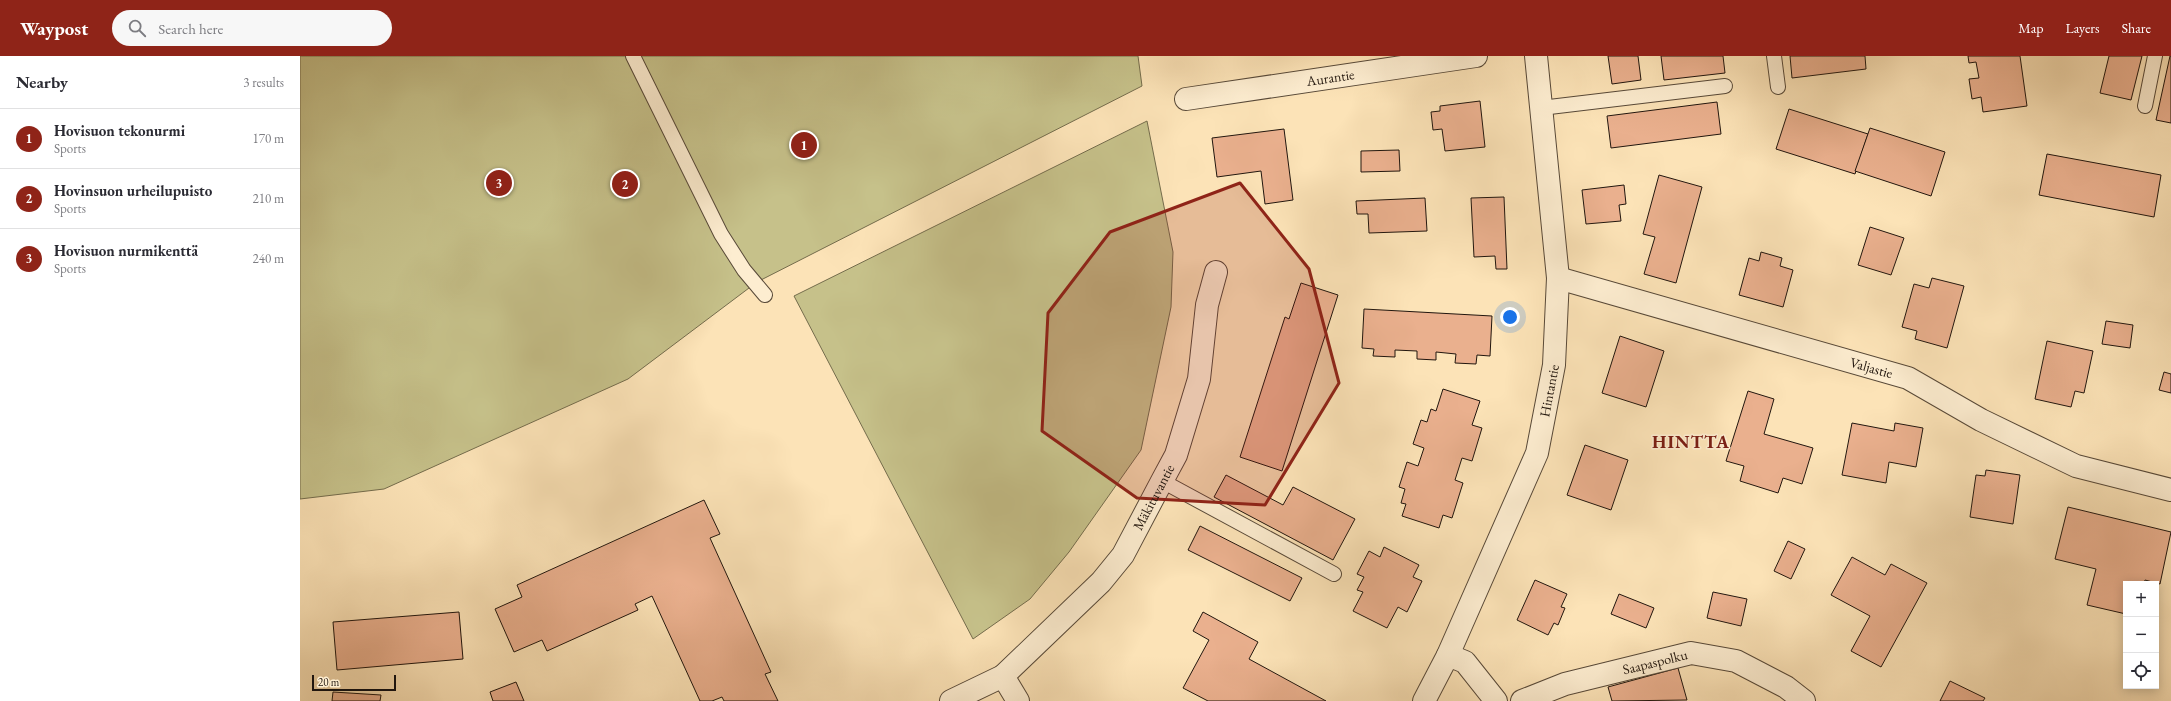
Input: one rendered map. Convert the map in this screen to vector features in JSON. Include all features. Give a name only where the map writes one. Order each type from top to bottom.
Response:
[{"type":"street","name":"Aurantie","points":[[1186,99],[1476,56]]},
{"type":"street","name":"Hintantie","points":[[1424,701],[1448,655],[1537,453],[1554,364],[1558,278],[1536,56]]},
{"type":"street","name":"Mäkituvantie","points":[[951,701],[1003,676],[1101,582],[1123,555],[1176,455],[1199,379],[1207,305],[1216,272]]},
{"type":"street","name":"Valjastie","points":[[1558,278],[1908,378],[1981,420],[2076,466],[2171,490]]},
{"type":"street","name":"Saapaspolku","points":[[1522,701],[1565,684],[1691,653],[1736,661],[1786,687],[1804,701]]},
{"type":"street","points":[[1448,655],[1465,662],[1496,701]]},
{"type":"street","points":[[1003,676],[1018,701]]},
{"type":"lane","points":[[633,56],[721,234],[744,270],[765,295]]},
{"type":"lane","points":[[1774,56],[1778,88]]},
{"type":"lane","points":[[2145,106],[2155,56]]},
{"type":"lane","points":[[1541,108],[1725,86]]},
{"type":"lane","points":[[1162,481],[1334,574]]},
{"type":"highlighted area","points":[[1240,183],[1309,269],[1339,383],[1265,505],[1137,498],[1042,431],[1048,313],[1110,232]]},
{"type":"shaded area","points":[[300,56],[1138,56],[1142,86],[757,282],[628,379],[384,489],[300,499]]},
{"type":"shaded area","points":[[1147,121],[1173,252],[1171,307],[1141,450],[1069,552],[1030,599],[973,639],[794,296]]},
{"type":"building","points":[[1608,56],[1638,56],[1641,80],[1612,84]]},
{"type":"building","points":[[1661,56],[1723,56],[1725,73],[1664,80]]},
{"type":"building","points":[[1790,56],[1865,56],[1866,69],[1792,78]]},
{"type":"building","points":[[1968,56],[2020,56],[2027,106],[1983,112],[1981,97],[1972,99],[1969,79],[1979,78],[1976,62],[1969,63]]},
{"type":"building","points":[[2109,56],[2142,56],[2131,100],[2100,93]]},
{"type":"building","points":[[2171,56],[2171,123],[2156,120]]},
{"type":"building","points":[[1480,101],[1485,147],[1445,151],[1442,129],[1433,130],[1431,112],[1440,111],[1440,106]]},
{"type":"building","points":[[1717,102],[1721,134],[1611,148],[1607,116]]},
{"type":"building","points":[[1789,109],[1868,134],[1855,174],[1776,149]]},
{"type":"building","points":[[1870,128],[1945,152],[1931,196],[1855,171]]},
{"type":"building","points":[[1284,129],[1293,200],[1265,204],[1261,171],[1217,177],[1212,138]]},
{"type":"building","points":[[1399,150],[1400,171],[1361,172],[1361,151]]},
{"type":"building","points":[[2047,154],[2161,175],[2154,217],[2039,195]]},
{"type":"building","points":[[1659,175],[1702,187],[1676,283],[1644,274],[1655,237],[1643,234]]},
{"type":"building","points":[[1624,185],[1626,204],[1619,205],[1621,221],[1586,224],[1582,190]]},
{"type":"building","points":[[1504,197],[1507,269],[1496,269],[1495,256],[1474,257],[1471,198]]},
{"type":"building","points":[[1425,198],[1427,231],[1369,233],[1368,214],[1357,214],[1356,201]]},
{"type":"building","points":[[1870,227],[1904,238],[1891,275],[1858,265]]},
{"type":"building","points":[[1761,252],[1782,258],[1780,266],[1793,270],[1783,307],[1739,295],[1749,258],[1759,261]]},
{"type":"building","points":[[1932,278],[1964,286],[1947,348],[1915,339],[1917,331],[1902,327],[1914,284],[1929,288]]},
{"type":"building","points":[[1301,283],[1338,295],[1282,471],[1240,457],[1285,317],[1289,319]]},
{"type":"building","points":[[1364,309],[1492,316],[1490,356],[1477,355],[1476,364],[1455,363],[1456,354],[1436,352],[1436,360],[1417,359],[1417,351],[1395,350],[1395,357],[1373,356],[1374,349],[1362,348]]},
{"type":"building","points":[[2106,321],[2133,325],[2130,348],[2102,344]]},
{"type":"building","points":[[1620,336],[1664,351],[1646,407],[1602,393]]},
{"type":"building","points":[[2047,341],[2093,351],[2084,393],[2075,391],[2071,407],[2035,399]]},
{"type":"building","points":[[2164,372],[2171,374],[2171,393],[2159,390]]},
{"type":"building","points":[[1443,389],[1480,401],[1472,425],[1482,428],[1472,461],[1462,458],[1455,480],[1463,483],[1452,518],[1443,515],[1439,528],[1402,516],[1406,504],[1401,503],[1405,489],[1399,487],[1407,462],[1418,466],[1424,448],[1413,444],[1421,420],[1427,422],[1431,409],[1436,411]]},
{"type":"building","points":[[1748,391],[1774,399],[1764,434],[1813,448],[1802,484],[1783,478],[1778,493],[1740,481],[1744,466],[1726,461]]},
{"type":"building","points":[[1852,423],[1894,431],[1895,423],[1923,428],[1916,467],[1889,462],[1886,483],[1842,475]]},
{"type":"building","points":[[1585,445],[1628,460],[1611,510],[1567,495]]},
{"type":"building","points":[[1986,470],[2020,475],[2013,524],[1970,517],[1976,475],[1985,476]]},
{"type":"building","points":[[1226,475],[1283,505],[1293,487],[1355,519],[1333,560],[1214,497]]},
{"type":"building","points":[[704,500],[720,534],[710,538],[771,672],[765,674],[778,701],[724,701],[722,697],[712,701],[700,701],[652,596],[635,604],[638,610],[547,651],[542,640],[514,652],[495,609],[522,597],[517,585]]},
{"type":"building","points":[[2068,507],[2171,532],[2160,584],[2159,581],[2123,581],[2123,613],[2087,605],[2096,569],[2055,559]]},
{"type":"building","points":[[1200,526],[1302,578],[1290,601],[1188,550]]},
{"type":"building","points":[[1788,541],[1805,549],[1791,579],[1774,571]]},
{"type":"building","points":[[1384,547],[1419,565],[1413,577],[1422,581],[1407,612],[1398,607],[1387,628],[1353,611],[1363,592],[1357,590],[1364,577],[1357,574],[1369,551],[1380,557]]},
{"type":"building","points":[[1852,557],[1885,575],[1891,564],[1927,583],[1881,667],[1851,651],[1870,616],[1831,595]]},
{"type":"building","points":[[1535,580],[1567,594],[1561,607],[1565,608],[1558,625],[1554,623],[1548,635],[1517,620]]},
{"type":"building","points":[[1713,592],[1747,599],[1741,626],[1707,618]]},
{"type":"building","points":[[1619,594],[1654,608],[1646,628],[1611,614]]},
{"type":"building","points":[[459,612],[463,659],[337,670],[333,622]]},
{"type":"building","points":[[1203,612],[1258,642],[1249,659],[1326,701],[1208,701],[1183,688],[1209,640],[1193,631]]},
{"type":"building","points":[[1678,668],[1687,700],[1612,701],[1608,687]]},
{"type":"building","points":[[1950,681],[1985,698],[1983,701],[1940,701]]},
{"type":"building","points":[[516,682],[524,701],[493,701],[490,692]]},
{"type":"building","points":[[333,692],[381,695],[380,701],[332,701]]},
{"type":"place","name":"Hovisuon tekonurmi","points":[[804,145]]},
{"type":"place","name":"Hovisuon nurmikenttä","points":[[499,183]]},
{"type":"place","name":"Hovinsuon urheilupuisto","points":[[625,184]]},
{"type":"district","name":"HINTTA","points":[[1691,441]]}]
